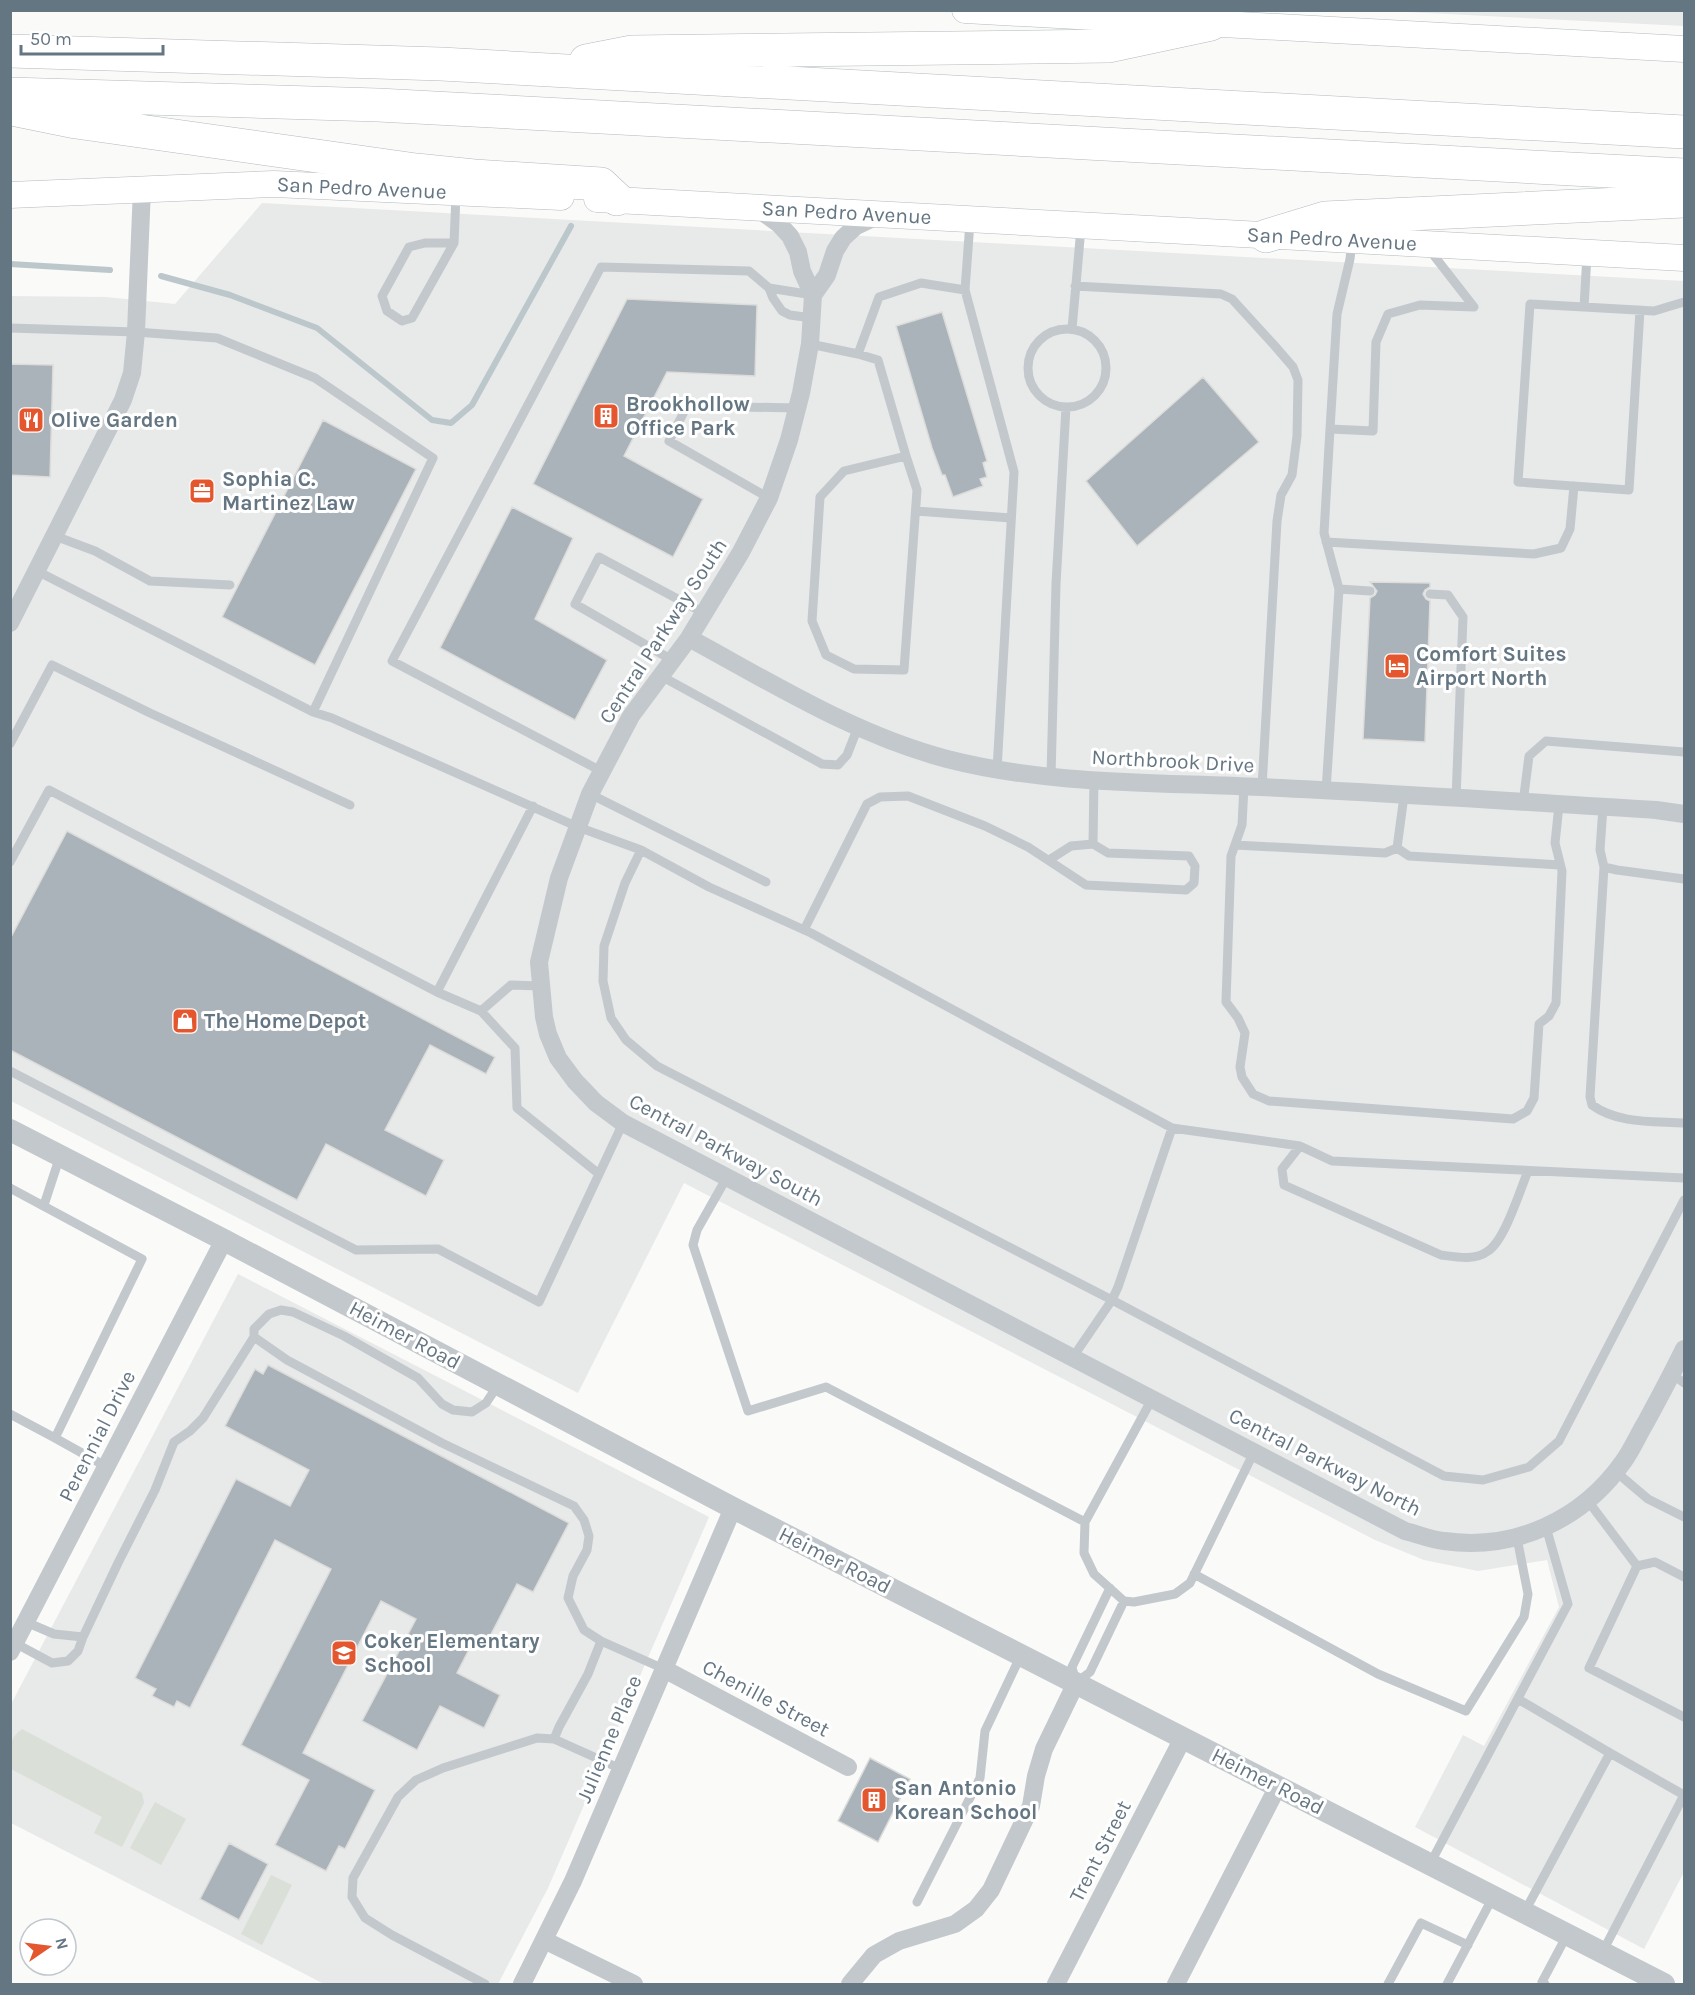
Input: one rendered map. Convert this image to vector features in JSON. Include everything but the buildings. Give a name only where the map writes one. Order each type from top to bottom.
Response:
[{"type":"highway","points":[[543,70],[632,51],[1108,46],[1210,24]]},
{"type":"highway","points":[[10,51],[255,57],[543,70],[1684,132]]},
{"type":"highway","points":[[10,94],[378,105],[1684,175]]},
{"type":"highway","points":[[10,109],[76,122],[416,170],[601,184],[617,200]]},
{"type":"highway","points":[[1266,236],[1325,218],[1684,201]]},
{"type":"main road","points":[[965,10],[1684,49]]},
{"type":"main road","name":"San Pedro Avenue","points":[[10,195],[274,184],[617,200],[1684,258]]},
{"type":"street","points":[[10,623],[123,400],[132,373],[142,189]]},
{"type":"street","name":"Central Parkway South","points":[[756,208],[779,224],[790,236],[813,295],[810,344],[789,440],[769,498],[741,552],[689,638],[631,716],[590,794],[559,878],[539,962],[540,986],[548,1034],[558,1058],[575,1082],[623,1123],[987,1312]]},
{"type":"street","name":"Central Parkway South","points":[[813,295],[827,275],[835,251],[843,238],[855,226],[882,215]]},
{"type":"street","name":"Northbrook Drive","points":[[689,638],[831,714],[887,740],[945,759],[997,770],[1094,780],[1326,791],[1684,814]]},
{"type":"street","name":"Heimer Road","points":[[10,1130],[733,1508],[1664,1984]]},
{"type":"street","name":"Perennial Drive","points":[[12,1645],[224,1240]]},
{"type":"street","name":"Central Parkway North","points":[[987,1312],[1405,1531],[1441,1541],[1460,1543],[1517,1538],[1569,1515],[1599,1492],[1628,1454],[1678,1378],[1684,1349]]},
{"type":"street","name":"Julienne Place","points":[[522,1984],[573,1881],[733,1508]]},
{"type":"street","name":"Chenille Street","points":[[664,1669],[848,1767]]},
{"type":"street","points":[[850,1984],[874,1955],[900,1941],[955,1924],[975,1910],[991,1890],[1031,1806],[1044,1749],[1076,1683]]},
{"type":"street","name":"Trent Street","points":[[1056,1984],[1184,1738]]},
{"type":"street","points":[[1176,1984],[1278,1786]]},
{"type":"street","points":[[544,1940],[633,1984]]},
{"type":"lane","points":[[454,243],[425,243],[409,247],[382,296],[387,311],[402,321],[412,318],[454,243],[456,193]]},
{"type":"lane","points":[[970,220],[965,290],[1014,472],[997,770]]},
{"type":"lane","points":[[1072,328],[1081,225]]},
{"type":"lane","points":[[1326,791],[1339,589],[1324,533],[1337,314],[1350,259],[1352,240]]},
{"type":"lane","points":[[1330,429],[1373,430],[1376,342],[1388,314],[1420,304],[1474,307],[1425,244]]},
{"type":"lane","points":[[1584,307],[1587,252]]},
{"type":"lane","points":[[603,772],[392,661],[601,267],[749,271],[769,288],[782,311],[790,315],[812,318]]},
{"type":"lane","points":[[858,354],[879,297],[921,283],[965,290]]},
{"type":"lane","points":[[1076,286],[1221,294],[1232,299],[1274,345],[1293,367],[1299,381],[1297,436],[1292,475],[1281,495],[1277,521],[1253,787],[1231,856],[1227,1002],[1245,1034],[1240,1067],[1242,1077],[1253,1094],[1269,1101],[1513,1119],[1527,1111],[1534,1098],[1539,1024],[1549,1017],[1556,1003],[1562,871],[1555,843],[1559,805]]},
{"type":"lane","points":[[769,288],[813,295]]},
{"type":"lane","points":[[1640,310],[1629,489],[1518,482],[1530,304],[1640,310],[1654,311],[1684,302]]},
{"type":"lane","points":[[10,328],[136,332],[217,338],[315,378],[433,458],[313,712]]},
{"type":"lane","points":[[1072,328],[1094,339],[1106,360],[1106,373],[1103,384],[1096,395],[1075,407],[1066,407],[1051,404],[1040,398],[1028,376],[1028,363],[1031,351],[1038,340],[1048,333],[1072,328]]},
{"type":"lane","points":[[810,344],[878,360],[917,490],[904,670],[854,669],[826,654],[812,621],[820,497],[844,471],[906,456]]},
{"type":"lane","points":[[769,498],[669,441],[687,406],[797,408]]},
{"type":"lane","points":[[1051,776],[1056,584],[1066,407]]},
{"type":"lane","points":[[1326,542],[1534,554],[1561,548],[1570,529],[1575,486]]},
{"type":"lane","points":[[916,511],[1011,518]]},
{"type":"lane","points":[[55,536],[95,551],[150,581],[230,585]]},
{"type":"lane","points":[[672,660],[575,604],[599,556],[704,613]]},
{"type":"lane","points":[[37,571],[313,712],[332,718],[578,827],[641,850],[709,887],[804,930],[1172,1128],[1300,1146],[1332,1161],[1684,1178]]},
{"type":"lane","points":[[1339,589],[1370,591]]},
{"type":"lane","points":[[1430,594],[1448,595],[1463,617],[1456,799]]},
{"type":"lane","points":[[10,744],[52,665],[350,805]]},
{"type":"lane","points":[[661,676],[822,764],[838,765],[847,754],[858,727]]},
{"type":"lane","points":[[1523,803],[1529,756],[1546,741],[1684,752]]},
{"type":"lane","points":[[1093,844],[1094,780]]},
{"type":"lane","points":[[10,862],[49,790],[437,992],[481,1011],[515,1048],[517,1108],[599,1174]]},
{"type":"lane","points":[[590,794],[766,882]]},
{"type":"lane","points":[[804,930],[867,804],[880,797],[908,796],[985,826],[1028,847],[1086,885],[1186,890],[1194,883],[1195,866],[1189,856],[1108,853],[1093,844],[1071,846],[1049,860]]},
{"type":"lane","points":[[1397,848],[1404,796]]},
{"type":"lane","points":[[437,992],[533,806]]},
{"type":"lane","points":[[1603,807],[1600,850],[1604,867],[1590,1097],[1592,1105],[1602,1112],[1631,1120],[1684,1123]]},
{"type":"lane","points":[[1235,845],[1385,853],[1397,848]]},
{"type":"lane","points":[[1397,848],[1409,856],[1560,865]]},
{"type":"lane","points":[[641,850],[624,883],[604,946],[603,981],[611,1018],[626,1040],[657,1066],[1112,1300],[1444,1476],[1483,1480],[1529,1467],[1559,1441],[1684,1200]]},
{"type":"lane","points":[[1604,867],[1684,879]]},
{"type":"lane","points":[[481,1011],[511,984],[540,986]]},
{"type":"lane","points":[[10,1071],[356,1250],[438,1249],[539,1302],[623,1123]]},
{"type":"lane","points":[[1073,1358],[1112,1300],[1172,1128]]},
{"type":"lane","points":[[1300,1146],[1282,1169],[1284,1185],[1441,1255],[1457,1257],[1473,1257],[1488,1251],[1501,1235],[1528,1171]]},
{"type":"lane","points":[[44,1205],[60,1156]]},
{"type":"lane","points":[[728,1177],[697,1230],[693,1245],[748,1411],[826,1387],[1086,1522]]},
{"type":"lane","points":[[10,1188],[142,1259],[55,1438]]},
{"type":"lane","points":[[12,1645],[52,1663],[68,1661],[78,1651],[155,1490],[174,1442],[203,1418],[254,1337],[254,1329],[269,1314],[281,1310],[293,1312],[344,1336],[418,1378],[442,1404],[453,1410],[472,1412],[486,1403],[498,1384]]},
{"type":"lane","points":[[254,1337],[286,1360],[442,1443],[574,1506],[584,1520],[589,1536],[587,1550],[573,1576],[568,1598],[584,1630],[602,1641],[664,1669]]},
{"type":"lane","points":[[1152,1399],[1086,1522],[1084,1554],[1095,1574],[1124,1601],[1134,1602],[1175,1594],[1190,1583],[1254,1452]]},
{"type":"lane","points":[[10,1414],[107,1467]]},
{"type":"lane","points":[[1615,1472],[1648,1499],[1684,1517]]},
{"type":"lane","points":[[1588,1501],[1637,1566]]},
{"type":"lane","points":[[1430,1864],[1568,1604],[1546,1527]]},
{"type":"lane","points":[[1194,1574],[1378,1674],[1466,1711],[1524,1617],[1528,1594],[1517,1538]]},
{"type":"lane","points":[[1637,1566],[1655,1562],[1684,1577]]},
{"type":"lane","points":[[1637,1566],[1589,1668],[1684,1717]]},
{"type":"lane","points":[[1110,1588],[1071,1667],[1076,1683],[1090,1672],[1124,1601]]},
{"type":"lane","points":[[26,1622],[54,1635],[83,1638]]},
{"type":"lane","points":[[554,1739],[588,1674],[602,1641]]},
{"type":"lane","points":[[916,1902],[980,1778],[985,1731],[1021,1655]]},
{"type":"lane","points":[[1518,1699],[1684,1795],[1602,1953]]},
{"type":"lane","points":[[484,1984],[364,1918],[352,1897],[353,1878],[398,1797],[416,1780],[442,1768],[537,1738],[554,1739],[621,1769]]},
{"type":"lane","points":[[1524,1912],[1610,1753]]},
{"type":"lane","points":[[1447,1984],[1492,1896]]},
{"type":"lane","points":[[1388,1984],[1421,1923],[1468,1945]]},
{"type":"lane","points":[[1542,1984],[1567,1935]]},
{"type":"shaded area","points":[[1388,11],[1684,11],[1684,26]]},
{"type":"shaded area","points":[[262,203],[1684,281],[1684,1872],[1644,1949],[1415,1827],[1463,1735],[1484,1746],[1559,1607],[1547,1560],[1478,1571],[1424,1560],[1375,1540],[684,1183],[578,1393],[11,1101],[10,296],[106,297],[175,304]]},
{"type":"shaded area","name":"Coker Elementary School","points":[[238,1274],[709,1517],[548,1888],[498,1984],[324,1984],[11,1823],[10,1706]]},
{"type":"shaded area","points":[[22,1729],[142,1793],[144,1803],[122,1847],[94,1833],[102,1817],[11,1769],[12,1742]]},
{"type":"shaded area","points":[[155,1802],[186,1819],[161,1865],[130,1848]]},
{"type":"shaded area","points":[[271,1875],[292,1885],[262,1945],[241,1934]]},
{"type":"waterway","points":[[161,276],[230,295],[317,328],[432,420],[451,423],[472,405],[571,226]]},
{"type":"waterway","points":[[10,264],[110,270]]},
{"type":"place","name":"Brookhollow Office Park","points":[[606,416]]},
{"type":"place","name":"Olive Garden","points":[[31,420]]},
{"type":"place","name":"Sophia C. Martinez Law","points":[[202,491]]},
{"type":"place","name":"Comfort Suites Airport North","points":[[1397,666]]},
{"type":"place","name":"The Home Depot","points":[[185,1021]]},
{"type":"place","name":"Coker Elementary School","points":[[344,1653]]},
{"type":"place","name":"San Antonio Korean School","points":[[874,1800]]}]
